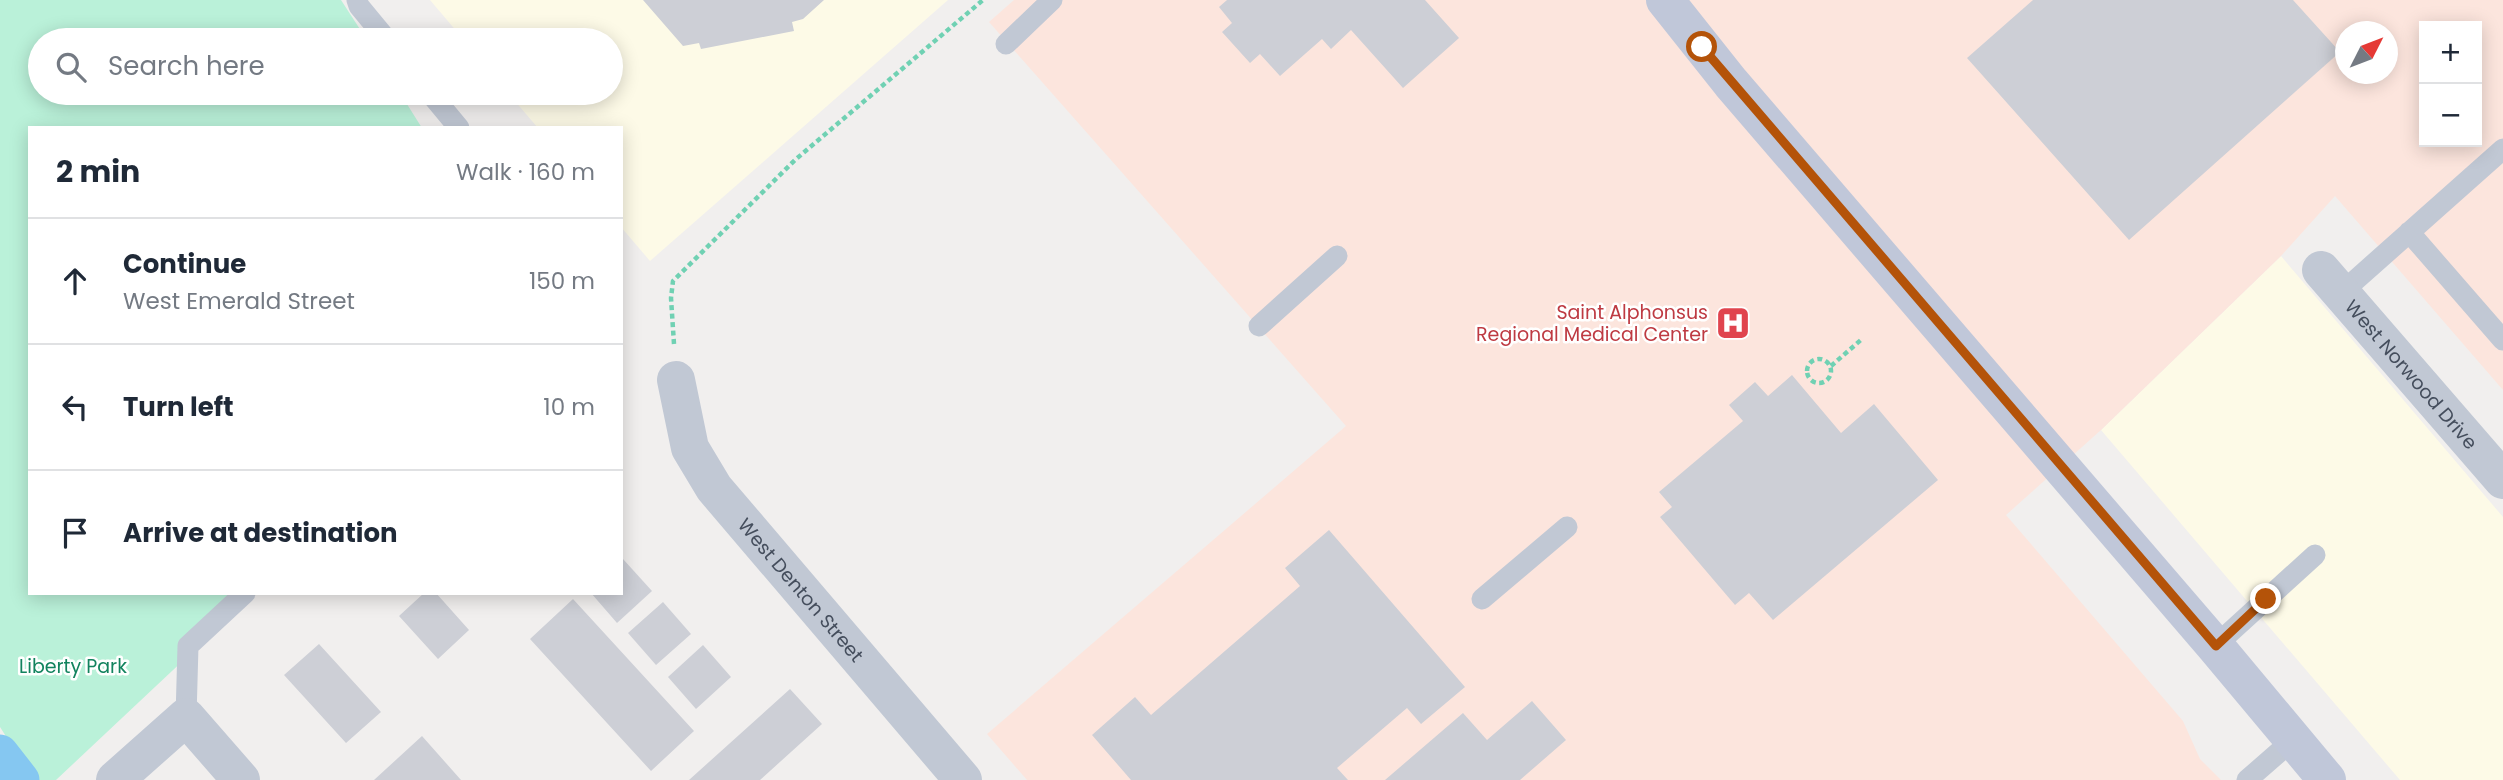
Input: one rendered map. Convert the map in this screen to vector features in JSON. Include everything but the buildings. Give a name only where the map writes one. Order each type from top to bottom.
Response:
[{"type":"main road","points":[[1665,0],[1731,83],[2216,646],[2327,780]]},
{"type":"street","name":"West Norwood Drive","points":[[2331,281],[2503,480]]},
{"type":"street","name":"West Denton Street","points":[[676,380],[690,448],[714,488],[963,780]]},
{"type":"street","points":[[115,780],[186,717],[241,780]]},
{"type":"lane","points":[[357,0],[377,28]]},
{"type":"lane","points":[[1006,44],[1052,0]]},
{"type":"lane","points":[[440,105],[457,126]]},
{"type":"lane","points":[[2331,281],[2409,232],[2503,149]]},
{"type":"lane","points":[[2409,232],[2503,340]]},
{"type":"lane","points":[[1259,326],[1337,256]]},
{"type":"lane","points":[[1482,599],[1567,527]]},
{"type":"lane","points":[[2216,646],[2315,555]]},
{"type":"lane","points":[[186,717],[188,646],[243,595]]},
{"type":"lane","points":[[2247,780],[2294,739]]},
{"type":"path","points":[[676,380],[671,298],[673,281],[796,160],[982,0]]},
{"type":"path","points":[[1831,366],[1822,359],[1814,360],[1807,369],[1808,377],[1814,383],[1826,382],[1831,374],[1831,366],[1862,339]]},
{"type":"shaded area","points":[[430,0],[948,0],[650,261],[623,229],[623,126],[536,126],[518,105],[623,105],[623,28],[454,28]]},
{"type":"shaded area","name":"Saint Alphonsus Regional Medical Center","points":[[1014,0],[2503,0],[2503,390],[2335,196],[2281,256],[2101,430],[2006,515],[2183,721],[2200,759],[2221,780],[1027,780],[987,734],[1346,426],[989,22]]},
{"type":"shaded area","points":[[2281,256],[2503,517],[2503,780],[2400,780],[2101,430]]},
{"type":"green space","name":"Liberty Park","points":[[0,0],[341,0],[359,28],[28,28],[28,105],[408,105],[421,126],[28,126],[28,595],[253,595],[56,780],[34,780],[0,727]]},
{"type":"waterway","points":[[0,753],[21,780]]},
{"type":"place","name":"Saint Alphonsus Regional Medical Center","points":[[1733,323]]},
{"type":"route","points":[[1702,47],[2216,646],[2266,599]]}]
